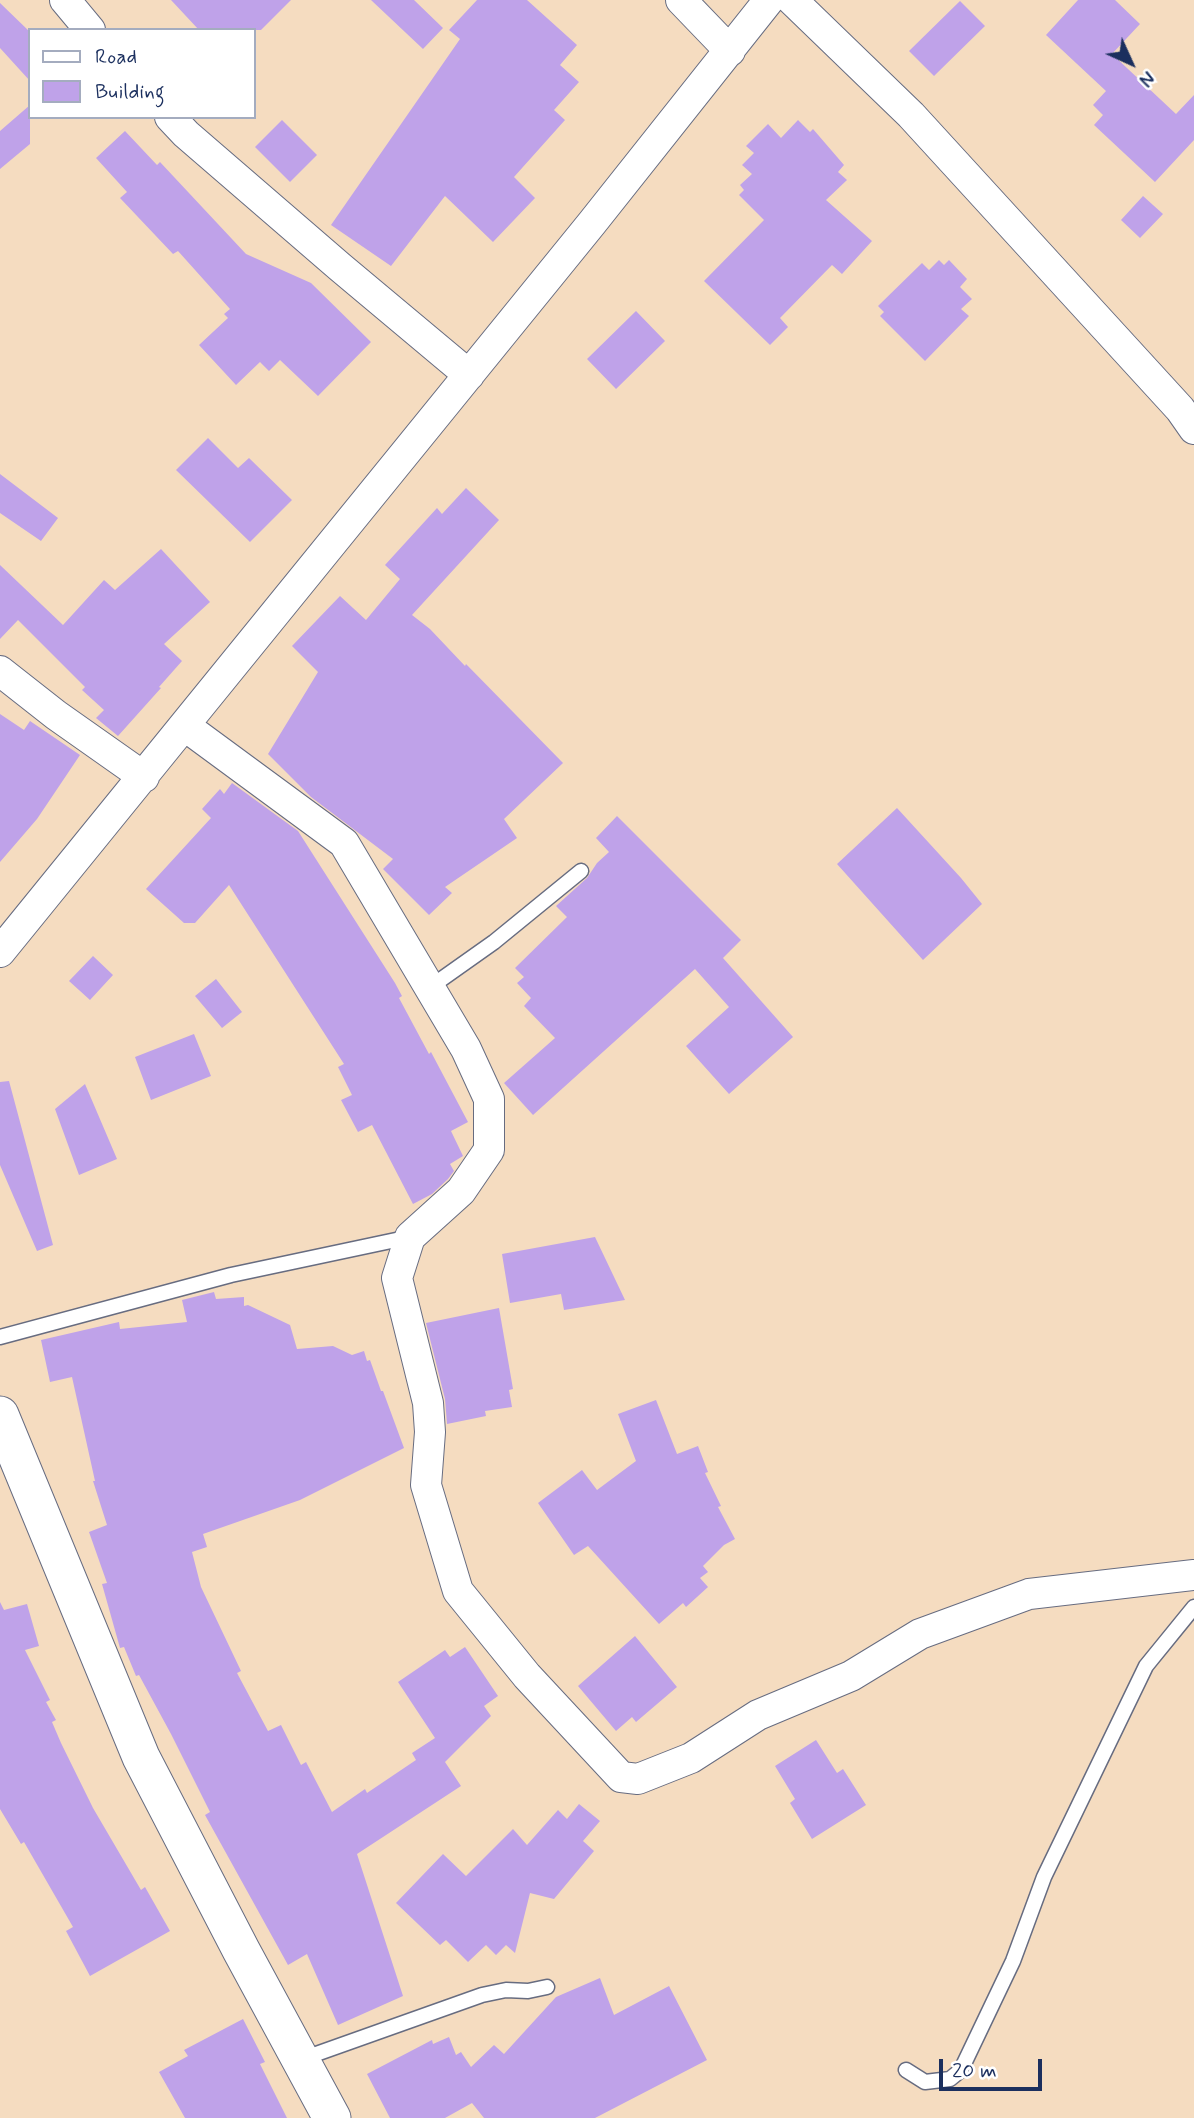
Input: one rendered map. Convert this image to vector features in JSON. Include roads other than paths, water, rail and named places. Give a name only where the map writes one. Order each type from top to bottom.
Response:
[{"type":"street","points":[[65,0],[88,28]]},
{"type":"street","points":[[681,0],[730,51]]},
{"type":"street","points":[[0,952],[769,0]]},
{"type":"street","points":[[792,0],[911,115],[1180,409],[1194,429]]},
{"type":"street","points":[[172,119],[340,268],[468,375]]},
{"type":"street","points":[[0,671],[56,715],[144,777]]},
{"type":"street","points":[[185,726],[344,843],[466,1049],[489,1100],[489,1150],[461,1191],[410,1237],[397,1278],[428,1403],[426,1485],[458,1591],[527,1676],[621,1777],[638,1779],[691,1758],[758,1716],[851,1676],[920,1634],[1029,1594],[1194,1575]]},
{"type":"street","points":[[2,1425],[141,1757],[332,2118]]},
{"type":"lane","points":[[429,988],[494,942],[580,870]]},
{"type":"lane","points":[[0,1338],[231,1275],[410,1237]]},
{"type":"lane","points":[[906,2070],[925,2082],[950,2079],[961,2070],[1013,1961],[1044,1877],[1146,1666],[1194,1607]]},
{"type":"lane","points":[[301,2060],[482,1995],[547,1987]]}]
